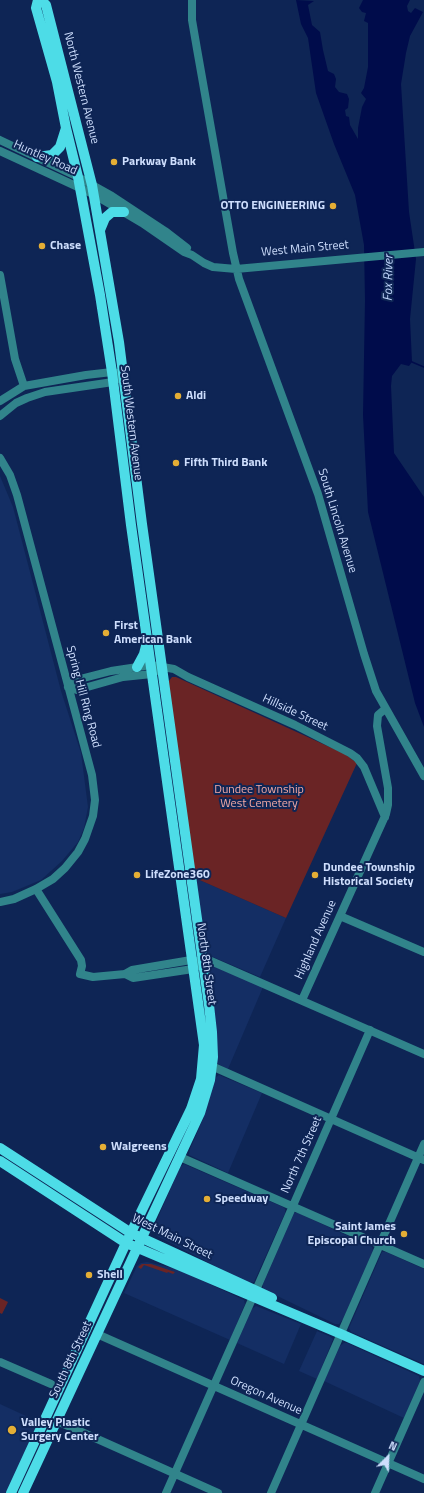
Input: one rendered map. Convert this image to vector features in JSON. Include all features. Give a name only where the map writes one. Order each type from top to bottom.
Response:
[{"type":"main road","name":"North Western Avenue","points":[[78,177],[51,60],[36,8],[39,0],[46,5],[92,189]]},
{"type":"main road","points":[[37,157],[52,155],[60,147],[66,128]]},
{"type":"main road","name":"South Western Avenue","points":[[78,177],[100,295],[113,377],[151,670]]},
{"type":"main road","name":"South Western Avenue","points":[[92,189],[123,376],[162,668]]},
{"type":"main road","points":[[100,230],[105,218],[112,212],[124,212]]},
{"type":"main road","points":[[137,667],[144,654],[147,642]]},
{"type":"main road","name":"North 8th Street","points":[[126,1243],[191,1108],[208,1065],[192,965],[182,852],[162,668]]},
{"type":"main road","name":"North 8th Street","points":[[142,1238],[200,1113],[206,1095],[212,1032],[203,962],[182,852],[151,670]]},
{"type":"main road","name":"West Main Street","points":[[0,1148],[88,1206],[142,1238],[254,1294],[424,1371]]},
{"type":"main road","name":"West Main Street","points":[[0,1161],[126,1243],[254,1294]]},
{"type":"main road","name":"South 8th Street","points":[[23,1493],[142,1238]]},
{"type":"main road","name":"South 8th Street","points":[[11,1493],[126,1243]]},
{"type":"street","name":"South Lincoln Avenue","points":[[192,0],[192,20],[236,268],[250,311],[318,494],[376,691],[424,776]]},
{"type":"street","name":"Huntley Road","points":[[0,140],[78,177]]},
{"type":"street","name":"Huntley Road","points":[[0,151],[80,187]]},
{"type":"street","name":"West Main Street","points":[[78,177],[124,212],[184,252],[192,255]]},
{"type":"street","name":"West Main Street","points":[[80,187],[92,189],[112,196],[165,231],[187,248],[198,260],[210,266],[229,269],[421,252]]},
{"type":"street","points":[[0,275],[15,359],[24,386]]},
{"type":"street","points":[[0,401],[24,386],[47,381],[123,376]]},
{"type":"street","points":[[0,416],[16,403],[33,396],[113,377]]},
{"type":"street","name":"Spring Hill Ring Road","points":[[0,458],[8,472],[17,495],[92,780],[95,800],[93,816],[86,839],[74,857],[59,873],[36,889],[0,902]]},
{"type":"street","points":[[68,687],[76,680],[111,671],[137,667],[151,670]]},
{"type":"street","name":"Hillside Street","points":[[151,670],[162,668],[174,669],[188,677],[350,752],[364,767],[385,817]]},
{"type":"street","points":[[68,687],[77,690],[151,670]]},
{"type":"street","name":"Highland Avenue","points":[[302,1000],[385,817],[388,805],[388,793],[377,724],[379,715],[385,709]]},
{"type":"street","points":[[36,889],[81,960],[82,966],[80,974],[93,977],[125,974],[132,970],[192,965],[211,961],[424,1054]]},
{"type":"street","points":[[340,916],[424,952]]},
{"type":"street","name":"North 7th Street","points":[[166,1493],[370,1030]]},
{"type":"street","points":[[208,1065],[421,1159]]},
{"type":"street","points":[[271,1493],[380,1245],[421,1159],[424,1144]]},
{"type":"street","points":[[180,1157],[424,1264]]},
{"type":"street","name":"Oregon Avenue","points":[[98,1334],[424,1479]]},
{"type":"street","points":[[0,1362],[51,1384]]},
{"type":"street","points":[[375,1493],[424,1382]]},
{"type":"street","points":[[57,1422],[218,1493]]},
{"type":"shaded area","points":[[0,476],[13,507],[61,691],[81,753],[88,807],[84,828],[78,842],[62,861],[41,880],[12,892],[0,894]]},
{"type":"shaded area","points":[[195,878],[286,918],[260,977],[206,954]]},
{"type":"shaded area","points":[[211,966],[263,987],[228,1069],[217,1063],[209,969]]},
{"type":"shaded area","points":[[219,1075],[262,1093],[228,1173],[189,1155],[190,1149],[203,1119],[215,1078]]},
{"type":"shaded area","points":[[184,1164],[285,1209],[285,1213],[254,1282],[248,1283],[157,1236],[154,1229],[156,1222],[180,1167]]},
{"type":"shaded area","points":[[294,1213],[298,1213],[372,1247],[373,1251],[343,1319],[339,1324],[335,1324],[263,1289],[263,1284]]},
{"type":"shaded area","points":[[382,1252],[386,1252],[424,1269],[424,1364],[351,1332],[349,1328]]},
{"type":"shaded area","points":[[147,1262],[177,1269],[244,1300],[245,1304],[230,1340],[124,1293],[137,1266],[141,1263]]},
{"type":"shaded area","points":[[256,1306],[301,1324],[284,1364],[237,1343],[252,1309]]},
{"type":"shaded area","points":[[317,1331],[333,1339],[317,1379],[299,1371]]},
{"type":"shaded area","points":[[347,1343],[419,1376],[420,1381],[404,1418],[324,1381],[340,1346]]},
{"type":"shaded area","points":[[0,1404],[39,1422],[7,1493],[0,1493]]},
{"type":"green space","name":"Dundee Township West Cemetery","points":[[172,677],[176,677],[345,754],[357,763],[286,918],[195,878],[168,682]]},
{"type":"green space","points":[[142,1264],[151,1264],[175,1272],[173,1274],[167,1273],[144,1265],[141,1269],[138,1267]]},
{"type":"green space","points":[[0,1298],[8,1302],[2,1314],[0,1313]]},
{"type":"water","name":"Fox River","points":[[296,0],[314,1],[308,5],[312,25],[320,32],[328,71],[334,74],[336,79],[335,87],[339,92],[347,94],[349,99],[348,108],[345,110],[346,116],[349,117],[350,125],[358,139],[358,128],[362,107],[366,99],[361,93],[364,88],[368,67],[368,23],[364,21],[366,13],[362,12],[359,8],[363,0],[410,0],[407,6],[408,11],[411,13],[415,8],[423,12],[410,36],[401,84],[409,212],[416,259],[410,319],[412,362],[409,366],[401,364],[392,376],[391,386],[394,453],[424,497],[424,727],[415,703],[368,512],[363,415],[365,300],[364,245],[355,195],[334,144],[316,93],[308,38],[301,24]]},
{"type":"waterway","points":[[412,362],[424,367]]},
{"type":"place","name":"Parkway Bank","points":[[114,162]]},
{"type":"place","name":"OTTO ENGINEERING","points":[[333,206]]},
{"type":"place","name":"Chase","points":[[42,246]]},
{"type":"place","name":"Aldi","points":[[178,396]]},
{"type":"place","name":"Fifth Third Bank","points":[[176,463]]},
{"type":"place","name":"First American Bank","points":[[106,633]]},
{"type":"place","name":"LifeZone360","points":[[137,875]]},
{"type":"place","name":"Dundee Township Historical Society","points":[[315,875]]},
{"type":"place","name":"Walgreens","points":[[103,1147]]},
{"type":"place","name":"Speedway","points":[[207,1199]]},
{"type":"place","name":"Saint James Episcopal Church","points":[[404,1234]]},
{"type":"place","name":"Shell","points":[[89,1275]]},
{"type":"place","name":"Valley Plastic Surgery Center","points":[[12,1430]]}]
